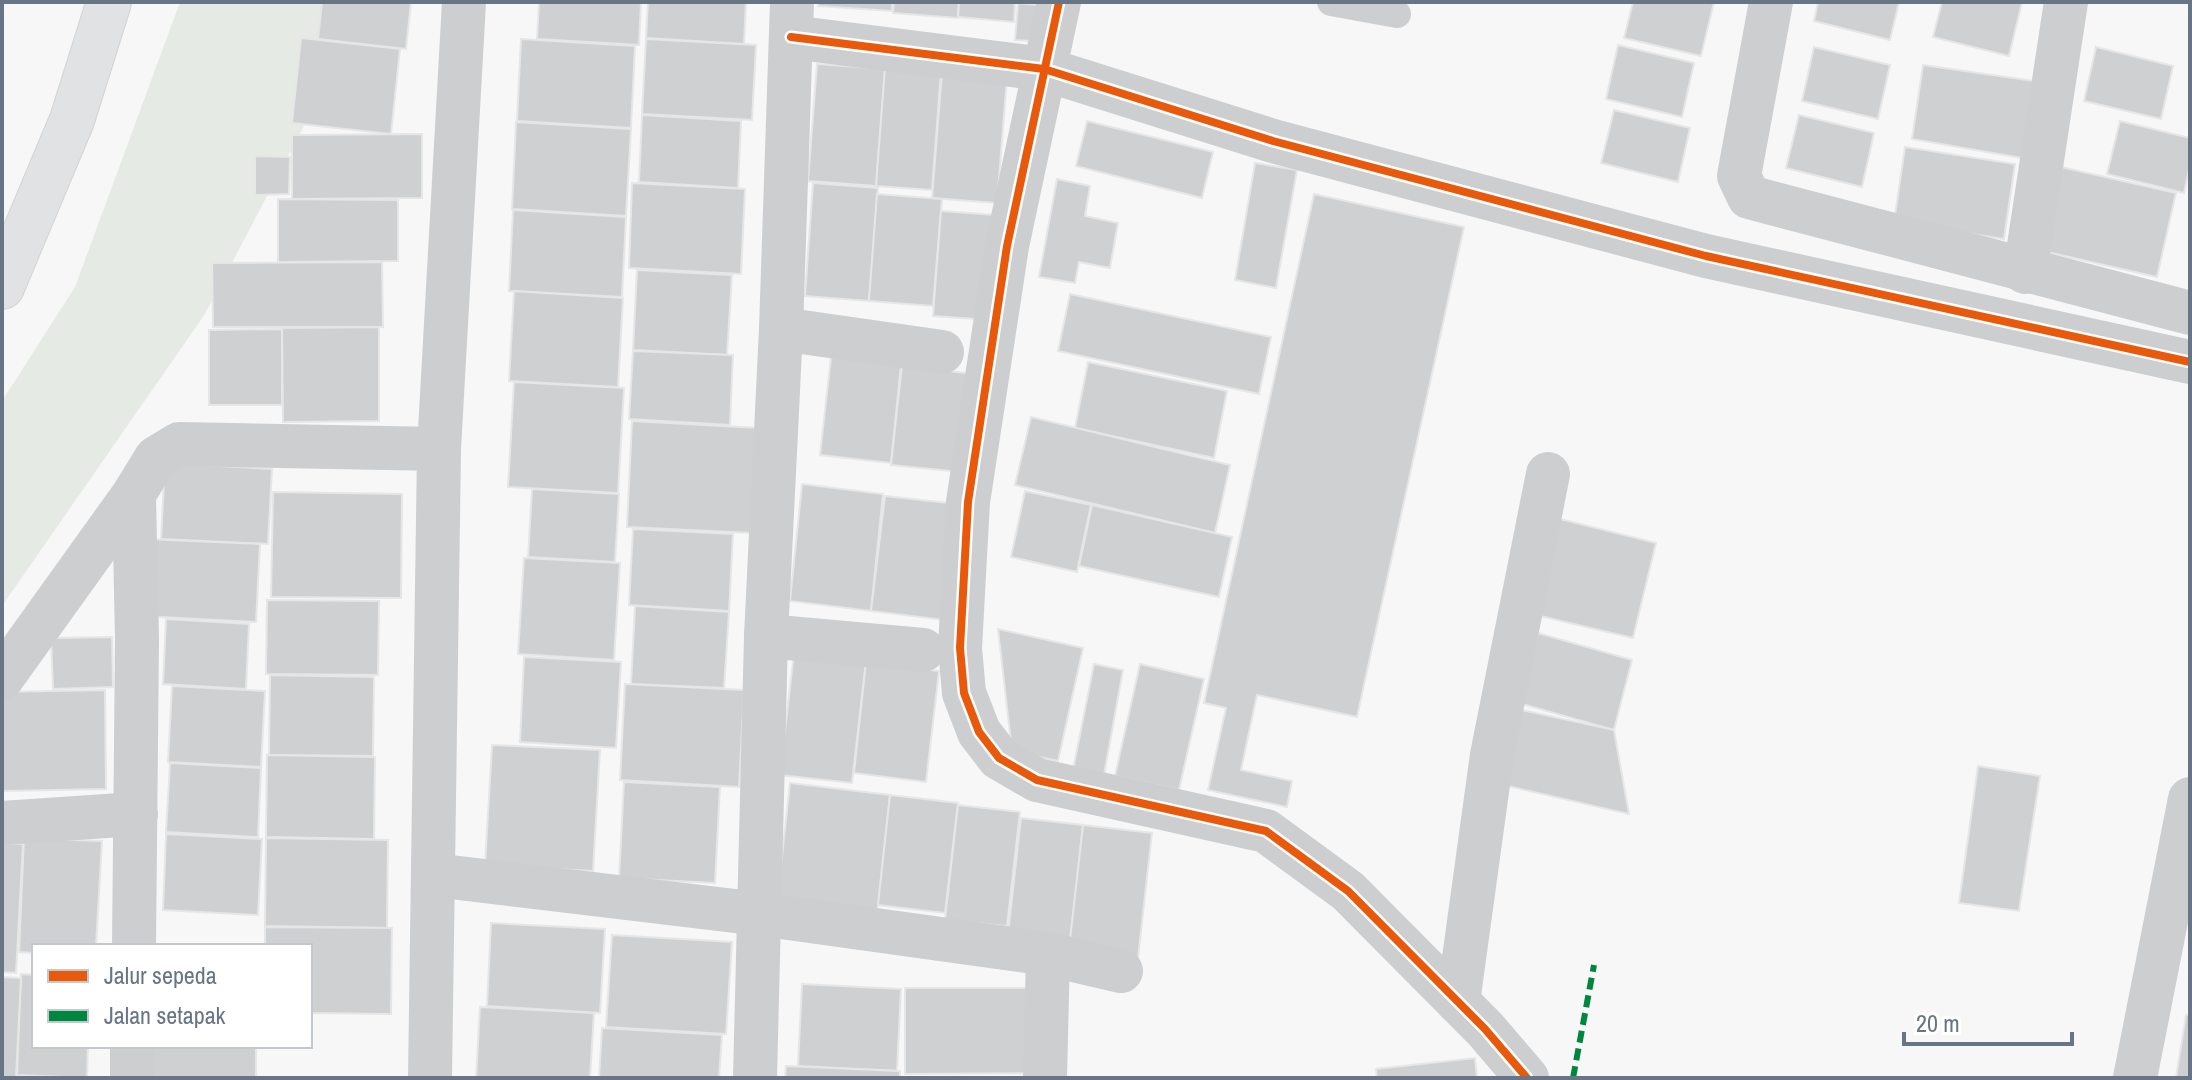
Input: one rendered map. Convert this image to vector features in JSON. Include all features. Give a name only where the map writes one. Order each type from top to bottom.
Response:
[{"type":"highway","points":[[2,287],[72,120],[109,2]]},
{"type":"highway","points":[[2,242],[40,196]]},
{"type":"street","points":[[430,1078],[439,449],[464,2]]},
{"type":"street","points":[[1059,2],[1007,246],[968,502],[960,648],[964,693],[979,732],[999,758],[1037,780],[1266,831],[1348,891],[1458,1002],[1527,1078]]},
{"type":"street","points":[[1771,2],[1739,176],[1749,197],[2190,313]]},
{"type":"street","points":[[2025,272],[2066,2]]},
{"type":"street","points":[[755,1078],[766,636],[781,329],[791,20],[1044,69],[1273,141],[1706,256],[2190,362]]},
{"type":"street","points":[[781,329],[942,352]]},
{"type":"street","points":[[2,678],[134,494],[156,458],[179,444],[439,449]]},
{"type":"street","points":[[1458,1002],[1492,755],[1548,474]]},
{"type":"street","points":[[134,494],[134,944]]},
{"type":"street","points":[[766,636],[923,650]]},
{"type":"street","points":[[2135,1078],[2190,799]]},
{"type":"street","points":[[2,823],[136,814]]},
{"type":"street","points":[[434,875],[760,914],[1048,954],[1121,971]]},
{"type":"street","points":[[1045,1078],[1048,954]]},
{"type":"street","points":[[132,1048],[132,1078]]},
{"type":"lane","points":[[1331,2],[1397,14]]},
{"type":"shaded area","points":[[180,2],[339,2],[307,120],[205,314],[2,606],[2,401],[75,287]]},
{"type":"building","points":[[322,2],[411,2],[406,49],[318,39]]},
{"type":"building","points":[[539,2],[641,2],[639,45],[537,39]]},
{"type":"building","points":[[648,2],[746,2],[744,44],[646,38]]},
{"type":"building","points":[[818,2],[892,2],[892,11],[818,6]]},
{"type":"building","points":[[894,2],[959,2],[958,18],[893,13]]},
{"type":"building","points":[[959,2],[1015,2],[1014,22],[958,17]]},
{"type":"building","points":[[1633,2],[1714,2],[1701,56],[1624,38]]},
{"type":"building","points":[[1818,2],[1899,2],[1890,40],[1814,21]]},
{"type":"building","points":[[1942,2],[2022,2],[2009,56],[1933,37]]},
{"type":"building","points":[[1018,3],[1047,6],[1044,42],[1015,40]]},
{"type":"building","points":[[301,38],[400,49],[391,134],[292,123]]},
{"type":"building","points":[[521,39],[635,46],[631,128],[517,121]]},
{"type":"building","points":[[646,39],[756,45],[752,120],[642,114]]},
{"type":"building","points":[[1618,45],[1694,63],[1682,117],[1606,99]]},
{"type":"building","points":[[1814,47],[1890,65],[1878,119],[1802,101]]},
{"type":"building","points":[[2096,47],[2173,66],[2161,119],[2084,101]]},
{"type":"building","points":[[817,64],[885,69],[876,186],[808,181]]},
{"type":"building","points":[[1923,65],[2034,81],[2022,158],[1912,139]]},
{"type":"building","points":[[885,68],[941,72],[932,190],[876,186]]},
{"type":"building","points":[[942,72],[1007,77],[997,203],[932,198]]},
{"type":"building","points":[[1614,110],[1690,128],[1678,182],[1601,163]]},
{"type":"building","points":[[642,115],[741,121],[738,188],[639,182]]},
{"type":"building","points":[[1799,115],[1874,133],[1862,187],[1786,168]]},
{"type":"building","points":[[1087,121],[1213,152],[1202,198],[1076,166]]},
{"type":"building","points":[[2120,121],[2190,138],[2190,165],[2184,193],[2107,174]]},
{"type":"building","points":[[516,122],[631,129],[626,216],[512,209]]},
{"type":"building","points":[[422,134],[422,198],[292,199],[292,135]]},
{"type":"building","points":[[1905,147],[2015,164],[2004,239],[1894,222]]},
{"type":"building","points":[[255,156],[290,157],[289,194],[255,195]]},
{"type":"building","points":[[1255,163],[1297,170],[1276,288],[1235,280]]},
{"type":"building","points":[[2061,167],[2176,193],[2157,277],[2043,251]]},
{"type":"building","points":[[1057,179],[1090,186],[1085,216],[1118,223],[1110,268],[1079,262],[1075,283],[1039,277]]},
{"type":"building","points":[[632,183],[745,189],[741,274],[629,268]]},
{"type":"building","points":[[813,183],[878,188],[869,301],[805,296]]},
{"type":"building","points":[[877,194],[942,199],[933,306],[869,301]]},
{"type":"building","points":[[1314,194],[1464,227],[1357,717],[1257,695],[1241,770],[1292,781],[1287,807],[1208,790],[1226,708],[1204,703]]},
{"type":"building","points":[[278,199],[398,200],[398,261],[278,262]]},
{"type":"building","points":[[513,210],[626,217],[622,297],[509,291]]},
{"type":"building","points":[[941,211],[996,215],[989,320],[933,316]]},
{"type":"building","points":[[382,262],[383,327],[213,327],[212,263]]},
{"type":"building","points":[[637,270],[732,275],[727,355],[633,350]]},
{"type":"building","points":[[514,291],[623,298],[618,387],[509,381]]},
{"type":"building","points":[[1070,294],[1271,337],[1259,394],[1058,351]]},
{"type":"building","points":[[379,327],[379,421],[283,422],[282,328]]},
{"type":"building","points":[[282,329],[282,405],[209,405],[209,330]]},
{"type":"building","points":[[633,351],[733,355],[730,425],[629,419]]},
{"type":"building","points":[[831,357],[901,365],[891,463],[820,455]]},
{"type":"building","points":[[1088,362],[1227,391],[1214,458],[1075,428]]},
{"type":"building","points":[[902,365],[973,374],[961,472],[891,465]]},
{"type":"building","points":[[514,382],[624,388],[618,493],[508,487]]},
{"type":"building","points":[[1031,417],[1230,465],[1215,533],[1015,485]]},
{"type":"building","points":[[632,421],[759,428],[753,533],[627,527]]},
{"type":"building","points":[[165,463],[272,469],[268,544],[161,539]]},
{"type":"building","points":[[802,484],[883,494],[871,611],[790,601]]},
{"type":"building","points":[[532,489],[619,494],[615,562],[528,557]]},
{"type":"building","points":[[1025,491],[1091,505],[1077,572],[1011,557]]},
{"type":"building","points":[[273,492],[402,494],[401,598],[271,597]]},
{"type":"building","points":[[885,496],[957,504],[944,620],[871,611]]},
{"type":"building","points":[[1092,505],[1232,537],[1219,597],[1079,566]]},
{"type":"building","points":[[1560,519],[1656,543],[1633,638],[1536,615]]},
{"type":"building","points":[[633,529],[733,534],[729,611],[629,605]]},
{"type":"building","points":[[145,539],[260,544],[256,622],[141,616]]},
{"type":"building","points":[[524,558],[620,563],[614,660],[518,654]]},
{"type":"building","points":[[267,600],[379,601],[378,675],[266,674]]},
{"type":"building","points":[[635,606],[729,612],[724,688],[631,684]]},
{"type":"building","points":[[166,619],[249,624],[246,689],[163,684]]},
{"type":"building","points":[[998,629],[1083,648],[1058,761],[1012,751]]},
{"type":"building","points":[[1538,633],[1632,660],[1614,730],[1519,703]]},
{"type":"building","points":[[112,637],[113,687],[53,689],[51,638]]},
{"type":"building","points":[[795,644],[867,652],[852,783],[780,775]]},
{"type":"building","points":[[524,657],[621,662],[616,748],[520,742]]},
{"type":"building","points":[[866,662],[939,671],[926,782],[854,773]]},
{"type":"building","points":[[1094,664],[1123,670],[1104,775],[1073,770]]},
{"type":"building","points":[[1140,664],[1204,679],[1179,790],[1115,776]]},
{"type":"building","points":[[270,675],[374,677],[373,756],[269,755]]},
{"type":"building","points":[[625,684],[744,690],[739,787],[620,780]]},
{"type":"building","points":[[172,686],[265,691],[261,767],[168,762]]},
{"type":"building","points":[[105,690],[106,789],[3,791],[2,692]]},
{"type":"building","points":[[1517,709],[1614,730],[1629,814],[1499,784]]},
{"type":"building","points":[[492,745],[600,750],[593,871],[485,865]]},
{"type":"building","points":[[267,755],[375,757],[374,839],[266,837]]},
{"type":"building","points":[[170,763],[261,768],[258,837],[166,832]]},
{"type":"building","points":[[1978,766],[2040,776],[2019,911],[1959,903]]},
{"type":"building","points":[[624,782],[720,787],[715,883],[619,878]]},
{"type":"building","points":[[790,783],[890,795],[877,915],[777,903]]},
{"type":"building","points":[[890,795],[958,803],[945,913],[878,905]]},
{"type":"building","points":[[958,805],[1020,812],[1007,926],[945,920]]},
{"type":"building","points":[[1021,818],[1083,825],[1070,942],[1008,934]]},
{"type":"building","points":[[1083,825],[1152,833],[1138,958],[1069,949]]},
{"type":"building","points":[[166,834],[262,839],[258,915],[163,910]]},
{"type":"building","points":[[24,838],[102,841],[96,944],[32,944],[32,953],[19,952]]},
{"type":"building","points":[[266,838],[388,840],[387,928],[265,926]]},
{"type":"building","points":[[2,843],[23,844],[16,973],[2,972]]},
{"type":"building","points":[[491,923],[605,929],[600,1013],[487,1006]]},
{"type":"building","points":[[265,927],[392,928],[391,1014],[312,1013],[312,944],[265,944]]},
{"type":"building","points":[[612,935],[732,942],[726,1034],[606,1027]]},
{"type":"building","points":[[21,974],[32,975],[32,1048],[88,1048],[87,1078],[17,1075]]},
{"type":"building","points":[[2,977],[21,978],[16,1078],[2,1078]]},
{"type":"building","points":[[802,984],[901,989],[897,1071],[798,1066]]},
{"type":"building","points":[[905,988],[1036,988],[1036,1073],[905,1074]]},
{"type":"building","points":[[480,1007],[594,1013],[590,1078],[476,1078]]},
{"type":"building","points":[[2186,1015],[2190,1015],[2190,1078],[2176,1078]]},
{"type":"building","points":[[602,1028],[722,1035],[719,1078],[599,1078]]},
{"type":"building","points":[[150,1048],[256,1048],[256,1078],[149,1078]]},
{"type":"building","points":[[1475,1058],[1477,1078],[1377,1078],[1376,1069]]},
{"type":"building","points":[[786,1066],[900,1071],[900,1078],[785,1078]]},
{"type":"marked path","points":[[1573,1078],[1594,965]]},
{"type":"cycle path","points":[[1059,2],[1007,246],[968,502],[960,648],[964,693],[979,732],[999,758],[1037,780],[1266,831],[1348,891],[1485,1029],[1527,1078]]},
{"type":"cycle path","points":[[791,37],[1044,69],[1273,141],[1706,256],[2190,362]]}]
